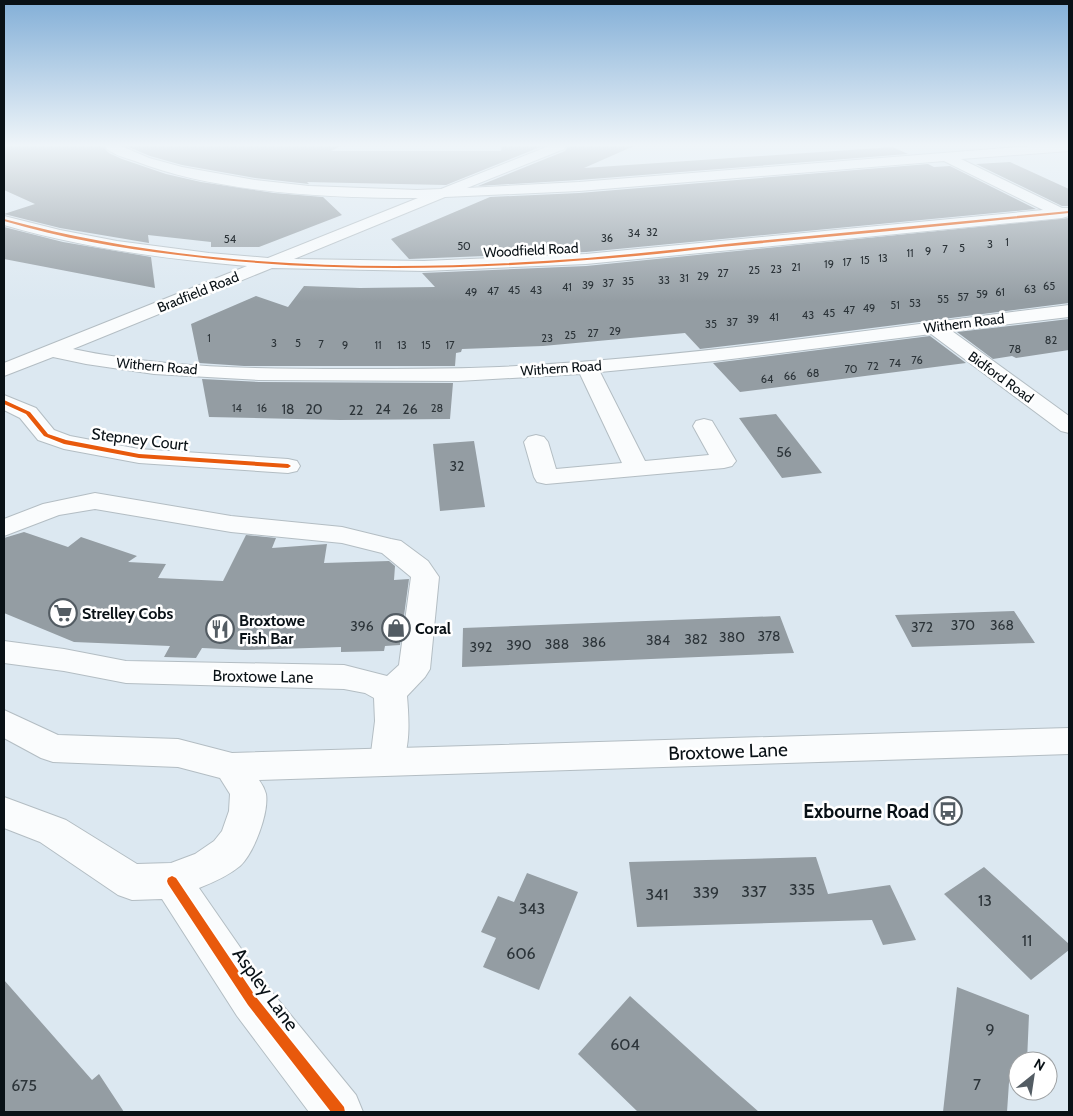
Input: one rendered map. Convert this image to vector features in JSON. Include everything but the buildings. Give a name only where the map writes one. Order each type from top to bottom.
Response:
[{"type":"street","name":"Bradfield Road","points":[[4,370],[431,198]]},
{"type":"street","points":[[1032,198],[1066,214]]},
{"type":"street","name":"Woodfield Road","points":[[4,220],[58,235],[98,243],[182,255],[266,264],[388,267],[522,264],[1066,214]]},
{"type":"street","name":"Withern Road","points":[[52,352],[91,360],[288,374],[500,373],[588,367],[1069,311]]},
{"type":"street","name":"Bidford Road","points":[[934,327],[1069,426]]},
{"type":"street","points":[[588,367],[637,469]]},
{"type":"street","name":"Stepney Court","points":[[4,402],[28,414],[46,435],[64,442],[139,456],[288,466]]},
{"type":"street","points":[[536,442],[546,477],[724,461],[704,426]]},
{"type":"street","points":[[4,528],[52,509],[95,501],[135,510],[231,524],[342,535],[391,548],[418,567],[425,578],[414,669],[390,692],[392,721],[387,762]]},
{"type":"street","name":"Broxtowe Lane","points":[[4,652],[64,660],[126,672],[344,677],[373,683],[390,692]]},
{"type":"street","name":"Broxtowe Lane","points":[[4,723],[53,748],[178,753],[232,767],[1069,741]]},
{"type":"street","points":[[4,813],[53,831],[132,882],[172,881],[208,866],[228,853],[238,838],[247,811],[248,793],[232,767]]},
{"type":"street","name":"Aspley Lane","points":[[172,881],[252,1001],[339,1112]]},
{"type":"cycle path","points":[[4,220],[60,235],[209,258],[262,263],[370,267],[478,265],[586,259],[1069,212]]},
{"type":"cycle path","points":[[4,402],[28,413],[46,435],[64,442],[139,456],[288,466]]},
{"type":"cycle path","points":[[172,881],[252,1001],[339,1112]]},
{"type":"place","name":"Strelley Cobs","points":[[63,613]]},
{"type":"place","name":"Coral","points":[[396,628]]},
{"type":"place","name":"Broxtowe Fish Bar","points":[[220,629]]},
{"type":"place","name":"Exbourne Road","points":[[948,811]]}]
